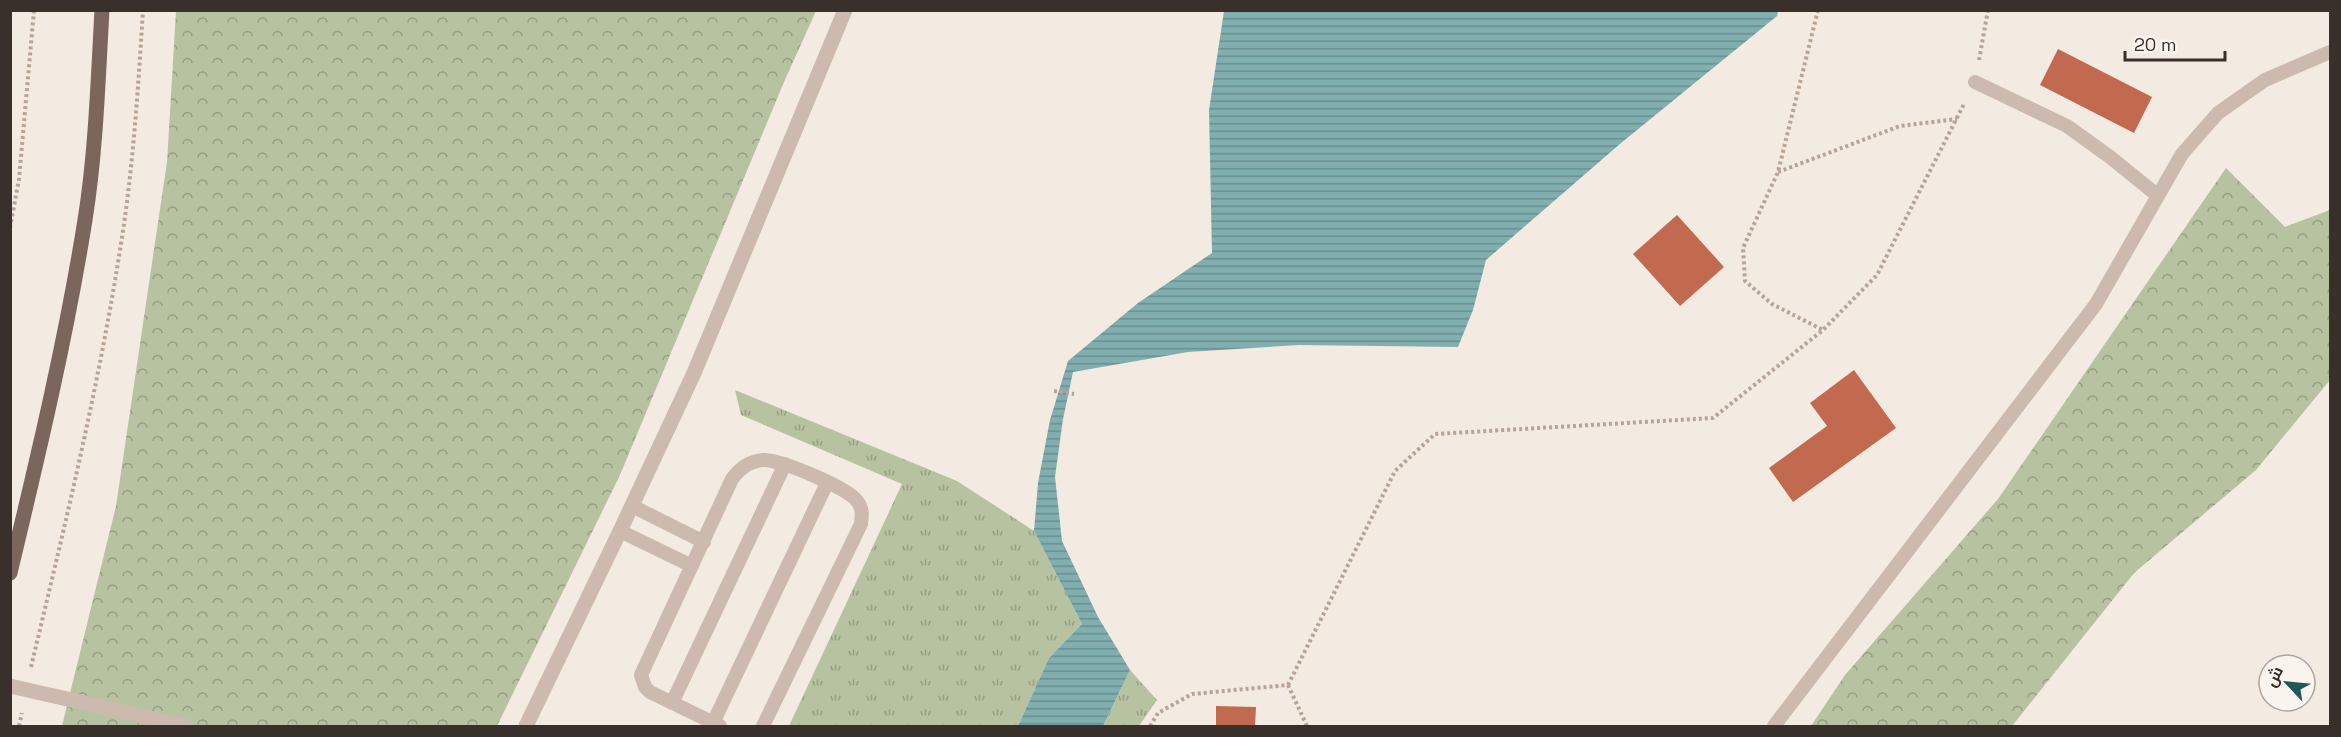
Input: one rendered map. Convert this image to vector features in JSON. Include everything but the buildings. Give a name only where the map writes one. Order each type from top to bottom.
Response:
[{"type":"main road","points":[[10,573],[56,381],[85,218],[97,99],[102,10]]},
{"type":"street","points":[[526,726],[694,373],[845,10]]},
{"type":"street","points":[[10,686],[186,726]]},
{"type":"lane","points":[[1774,726],[2096,304],[2182,154],[2218,113],[2265,80],[2331,52]]},
{"type":"lane","points":[[1975,82],[2067,126],[2157,195]]},
{"type":"lane","points":[[763,726],[861,524],[862,512],[855,498],[827,483],[785,464],[759,461],[744,466],[737,472],[641,675],[645,687],[650,692],[717,725],[827,483]]},
{"type":"lane","points":[[672,703],[785,464]]},
{"type":"lane","points":[[632,506],[704,542]]},
{"type":"lane","points":[[620,531],[692,566]]},
{"type":"path","points":[[10,228],[19,179],[34,10]]},
{"type":"path","points":[[19,726],[81,456],[120,251],[136,110],[143,10]]},
{"type":"path","points":[[1818,10],[1778,172],[1743,248],[1745,281],[1772,304],[1822,330]]},
{"type":"path","points":[[1288,685],[1395,471],[1435,434],[1713,418],[1822,330],[1877,275],[1975,82],[1988,10]]},
{"type":"path","points":[[1778,172],[1900,126],[1957,118]]},
{"type":"path","points":[[1054,391],[1074,394]]},
{"type":"path","points":[[1150,726],[1158,712],[1192,694],[1288,685]]},
{"type":"path","points":[[1288,685],[1307,726]]},
{"type":"green space","points":[[176,11],[816,11],[784,82],[620,475],[497,726],[62,726],[116,506],[167,162]]},
{"type":"green space","points":[[2226,168],[2285,227],[2330,210],[2330,380],[2256,470],[2134,573],[2012,726],[1811,726],[1845,675],[1998,499]]},
{"type":"green space","points":[[735,390],[957,481],[1034,531],[1082,624],[1049,658],[1018,726],[789,726],[902,484],[741,415]]},
{"type":"green space","points":[[1130,670],[1157,700],[1139,726],[1103,726]]},
{"type":"water","points":[[1224,11],[1778,11],[1777,16],[1621,143],[1486,260],[1473,310],[1458,347],[1299,345],[1188,352],[1073,372],[1063,419],[1055,477],[1062,541],[1098,617],[1130,670],[1103,726],[1018,726],[1049,658],[1082,624],[1034,531],[1038,483],[1050,420],[1068,361],[1138,303],[1212,253],[1209,110]]}]
